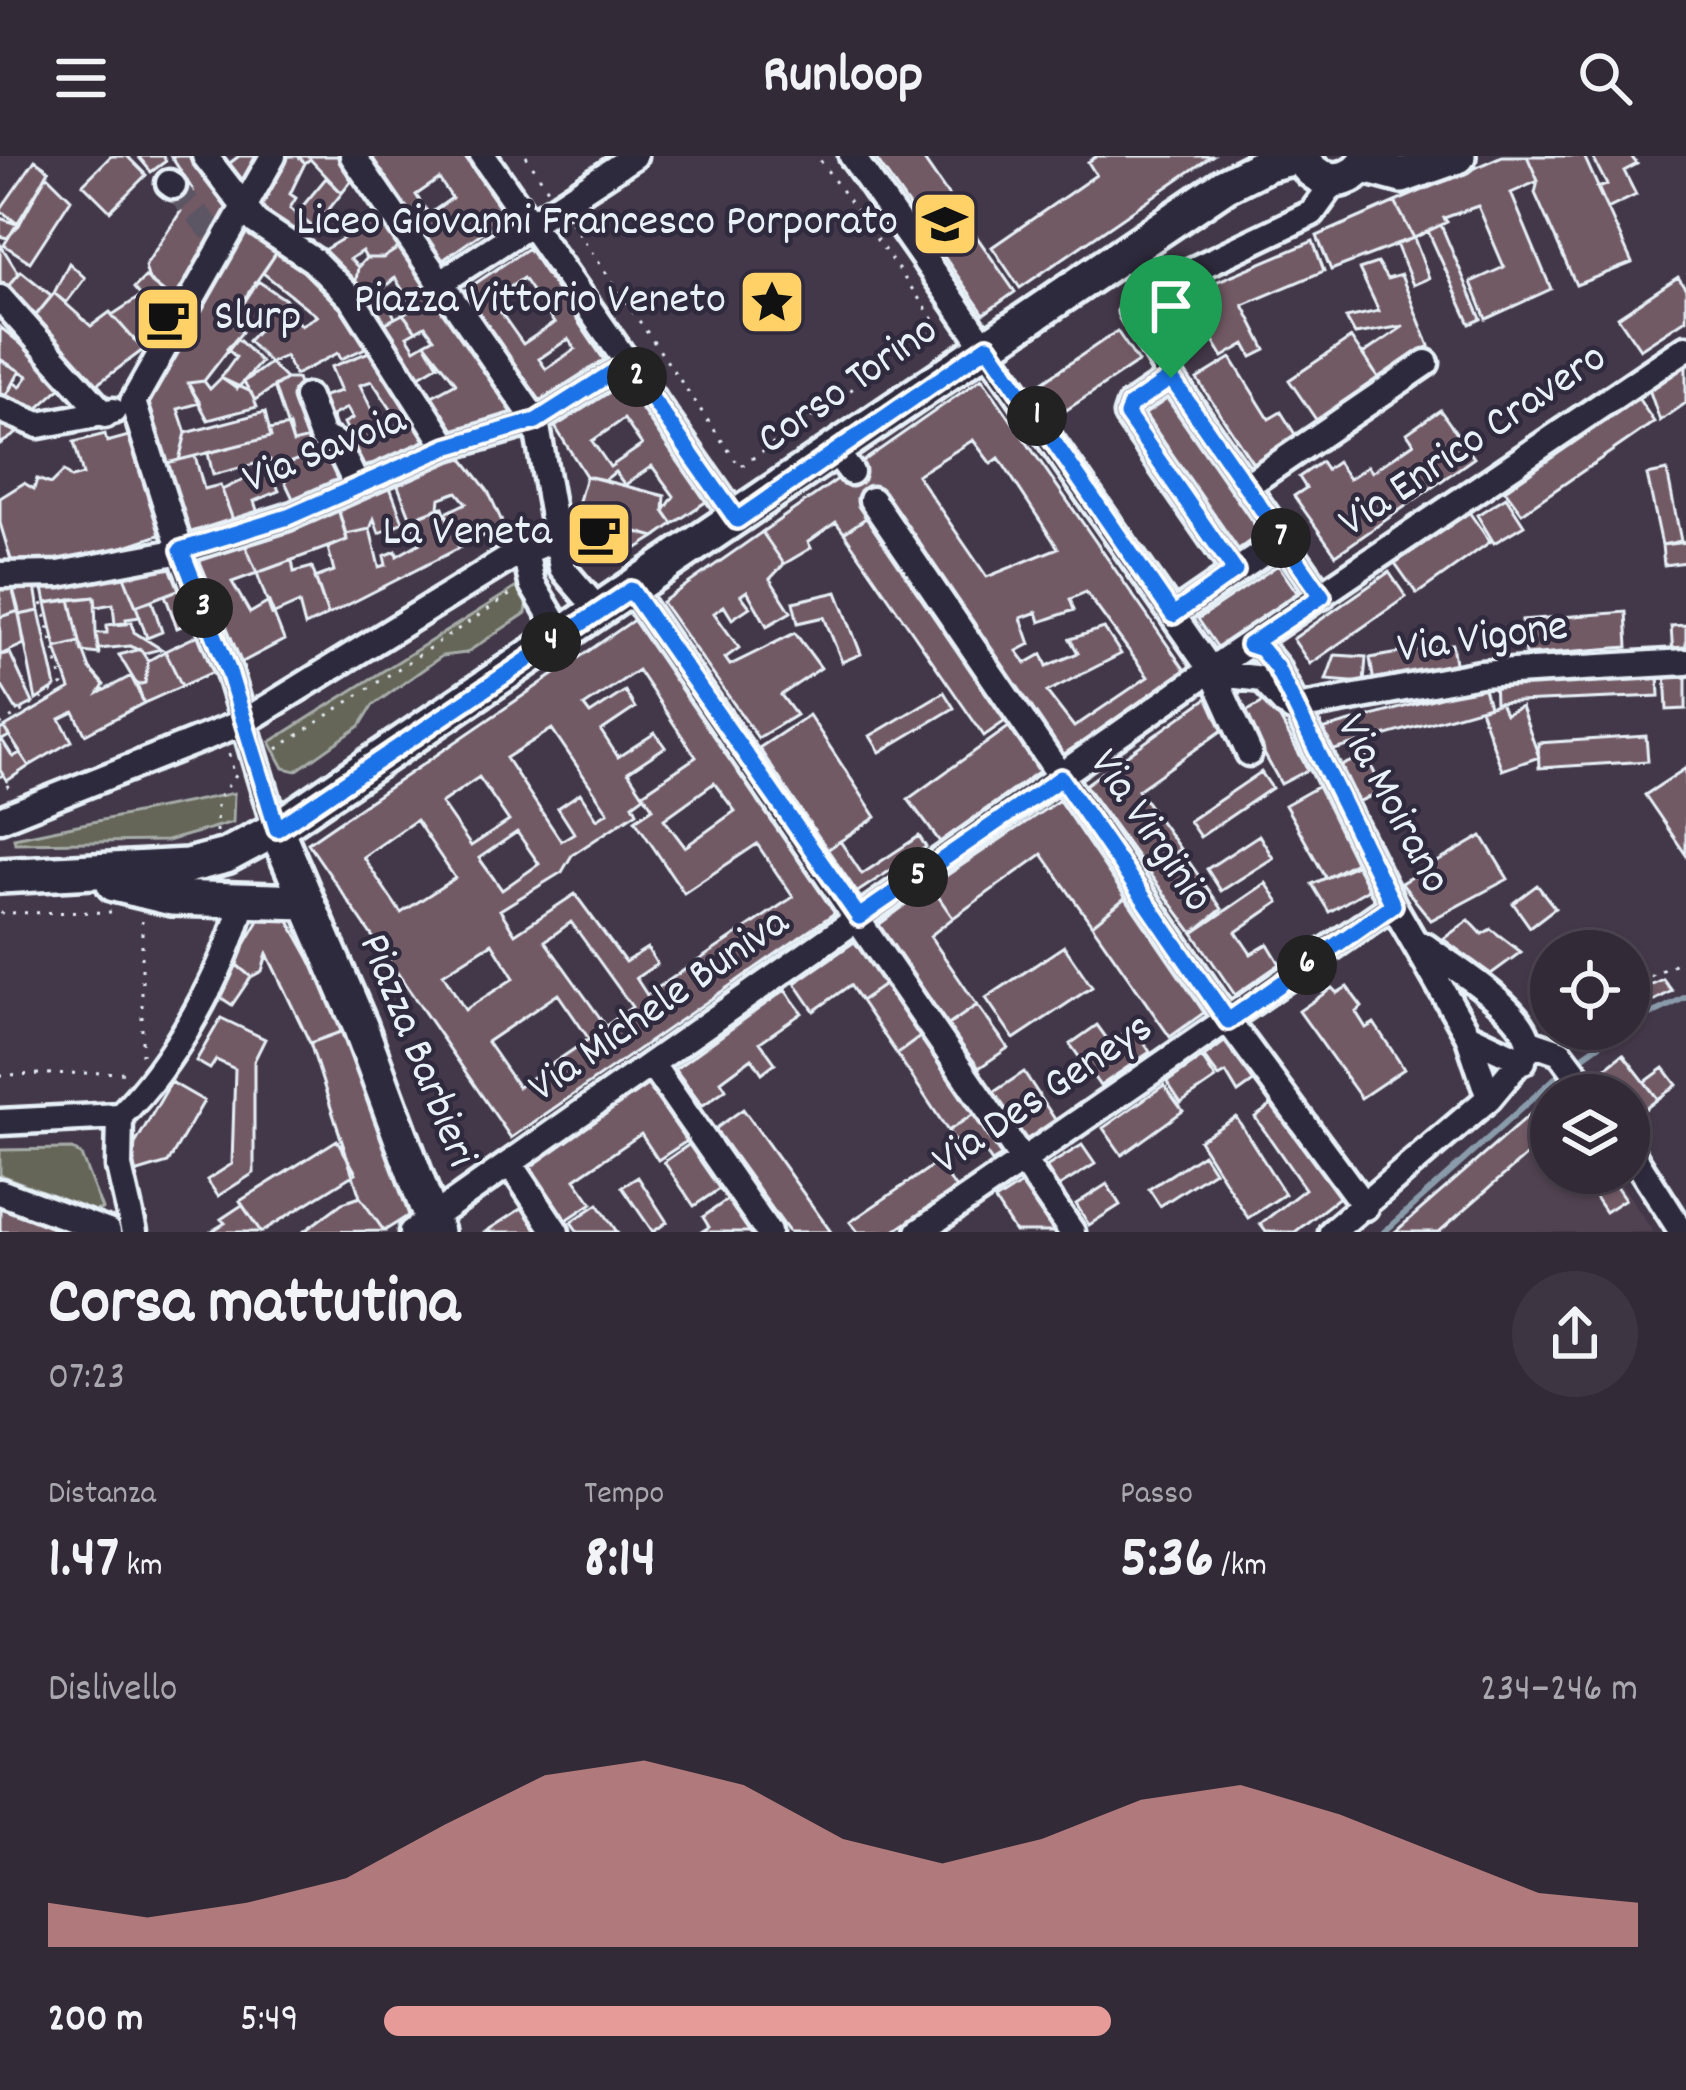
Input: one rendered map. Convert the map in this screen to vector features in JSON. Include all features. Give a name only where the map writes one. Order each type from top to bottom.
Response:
[{"type":"main road","name":"Corso Torino","points":[[72,874],[187,866],[226,856],[277,829],[737,520],[843,461],[988,346],[1225,184],[1268,164],[1301,156]]},
{"type":"main road","points":[[1301,156],[1314,173],[1356,167],[1402,176],[1458,156]]},
{"type":"main road","name":"Piazza Barbieri","points":[[277,829],[360,1026],[426,1228]]},
{"type":"main road","points":[[0,877],[72,874],[172,898],[305,902]]},
{"type":"street","points":[[205,156],[272,236],[314,260],[353,300],[447,447]]},
{"type":"street","points":[[0,409],[39,425],[105,415],[133,402],[220,240],[273,156]]},
{"type":"street","points":[[353,156],[536,421],[562,568],[599,611]]},
{"type":"street","points":[[483,156],[737,520]]},
{"type":"street","points":[[440,283],[634,156]]},
{"type":"street","points":[[852,156],[1213,673],[1249,753]]},
{"type":"street","points":[[1322,596],[1171,378],[1134,321],[1133,305],[1141,295],[1312,213],[1356,167]]},
{"type":"street","points":[[0,298],[105,415]]},
{"type":"street","name":"Via Enrico Cravero","points":[[1249,645],[1686,348]]},
{"type":"street","name":"Via Savoia","points":[[0,575],[59,574],[181,550],[288,517],[447,447],[536,421],[627,363]]},
{"type":"street","points":[[1246,486],[1426,363]]},
{"type":"street","points":[[1171,378],[1130,406],[1127,415],[1235,571]]},
{"type":"street","points":[[307,397],[322,437],[337,444],[357,486]]},
{"type":"street","points":[[133,402],[181,550],[229,672],[277,829]]},
{"type":"street","name":"Via Virginio","points":[[872,500],[1228,1021],[1365,1207]]},
{"type":"street","points":[[11,813],[244,722],[508,560],[558,538]]},
{"type":"street","points":[[1173,615],[1282,540]]},
{"type":"street","points":[[526,556],[540,567],[562,568]]},
{"type":"street","points":[[526,556],[532,584],[562,634]]},
{"type":"street","points":[[631,590],[1072,1232]]},
{"type":"street","points":[[1213,673],[1256,678],[1249,645]]},
{"type":"street","name":"Via Michele Buniva","points":[[510,1163],[1249,645]]},
{"type":"street","name":"Via Moirano","points":[[1249,645],[1261,649],[1276,667],[1292,709],[1393,905],[1418,940],[1468,1035],[1489,1098]]},
{"type":"street","name":"Via Vigone","points":[[1292,709],[1353,702],[1480,674],[1686,662]]},
{"type":"street","name":"Via Moirano","points":[[1256,678],[1268,682],[1292,709]]},
{"type":"street","points":[[0,1122],[120,1116],[156,1081],[235,931],[243,901]]},
{"type":"street","name":"Via Des Geneys","points":[[920,1232],[1393,905]]},
{"type":"street","name":"Via Moirano","points":[[1418,940],[1513,1013],[1527,1052]]},
{"type":"street","points":[[1468,1035],[1527,1052],[1560,1052],[1577,1074]]},
{"type":"street","points":[[1332,1232],[1489,1098],[1527,1052]]},
{"type":"street","points":[[652,1064],[768,1232]]},
{"type":"street","points":[[120,1116],[118,1167],[134,1232]]},
{"type":"street","points":[[510,1163],[556,1232]]},
{"type":"street","name":"Piazza Barbieri","points":[[426,1228],[510,1163]]},
{"type":"street","points":[[1650,1182],[1682,1232]]},
{"type":"street","points":[[0,1192],[108,1232]]},
{"type":"path","points":[[526,156],[740,467],[940,328],[817,156]]},
{"type":"path","points":[[0,725],[63,685],[36,572]]},
{"type":"path","points":[[199,837],[216,833],[213,817],[223,786],[532,584]]},
{"type":"path","points":[[0,1075],[142,1072],[142,912]]},
{"type":"path","points":[[1650,976],[1686,958]]},
{"type":"shaded area","points":[[1530,1113],[1530,1194],[1628,1194],[1653,1232],[1392,1232]]},
{"type":"green space","points":[[523,583],[529,593],[526,613],[466,653],[442,656],[373,705],[360,726],[296,771],[284,768],[270,742]]},
{"type":"green space","points":[[234,793],[233,822],[167,841],[15,843],[14,838]]},
{"type":"green space","points":[[72,1149],[81,1155],[102,1209],[95,1211],[0,1175],[0,1150]]},
{"type":"building","points":[[111,156],[127,156],[146,175],[110,211],[83,184]]},
{"type":"building","points":[[138,156],[163,156],[166,161],[151,172]]},
{"type":"building","points":[[171,156],[198,156],[238,209],[176,302],[149,281],[145,266],[181,211],[167,190],[179,181],[194,192]]},
{"type":"building","points":[[239,156],[266,156],[244,193],[222,169]]},
{"type":"building","points":[[280,156],[298,156],[305,163],[290,194],[296,198],[290,208],[314,228],[303,248],[250,208]]},
{"type":"building","points":[[298,156],[342,156],[357,174],[342,193],[310,159],[305,163]]},
{"type":"building","points":[[366,156],[464,156],[506,216],[440,262]],"holes":[[[439,179],[452,198],[429,214],[416,195]]]},
{"type":"building","name":"Liceo Giovanni Francesco Porporato","points":[[874,156],[921,156],[1015,292],[984,314]]},
{"type":"building","points":[[1097,156],[1212,156],[1020,288],[992,247],[1096,175],[1088,162]]},
{"type":"building","points":[[1502,156],[1527,156],[1538,181],[1511,193],[1551,289],[1486,319],[1471,282],[1504,267],[1478,206],[1444,218],[1447,222],[1414,238],[1395,202]]},
{"type":"building","points":[[1527,156],[1584,156],[1632,263],[1576,285],[1535,193],[1538,181]]},
{"type":"building","points":[[1592,156],[1631,156],[1637,164],[1624,171],[1636,195],[1607,209],[1597,188],[1607,185]]},
{"type":"building","points":[[35,160],[49,170],[19,225],[0,210]]},
{"type":"building","points":[[47,175],[71,199],[30,262],[4,245]]},
{"type":"building","points":[[326,178],[342,193],[314,228],[296,214]]},
{"type":"building","points":[[1395,202],[1414,238],[1331,270],[1317,236]]},
{"type":"building","points":[[0,218],[19,225],[7,238],[0,236]]},
{"type":"building","points":[[374,220],[384,221],[400,247],[383,258],[366,258],[362,251],[350,259],[358,267],[354,294],[317,254]]},
{"type":"building","points":[[247,222],[281,246],[229,321],[242,332],[204,381],[188,383],[200,403],[178,409],[186,433],[179,460],[163,464],[145,393]]},
{"type":"building","points":[[1441,225],[1481,319],[1470,324],[1428,231]]},
{"type":"building","points":[[1414,238],[1429,278],[1413,285],[1396,244]]},
{"type":"building","points":[[1313,241],[1324,271],[1243,305],[1266,350],[1252,357],[1245,344],[1223,357],[1211,337],[1187,349],[1173,324],[1158,330],[1149,310]]},
{"type":"building","points":[[0,244],[19,274],[3,292],[0,287]]},
{"type":"building","points":[[281,246],[358,314],[374,344],[341,359],[338,353],[295,375],[285,356],[270,363],[248,341],[260,328],[238,312],[258,281],[286,300],[279,306],[301,325],[317,316],[263,273]]},
{"type":"building","points":[[400,247],[425,284],[407,297],[395,278],[382,289],[395,318],[376,328],[354,294],[358,267],[366,258],[383,258]]},
{"type":"building","points":[[528,248],[606,363],[540,408],[461,293]],"holes":[[[523,278],[554,323],[523,344],[492,300]],[[568,339],[575,349],[546,369],[539,359]]]},
{"type":"building","points":[[69,263],[85,278],[66,303],[54,293]]},
{"type":"building","points":[[1377,263],[1387,279],[1401,275],[1429,346],[1379,379],[1363,354],[1404,326],[1355,334],[1346,318],[1379,311],[1359,269]]},
{"type":"building","points":[[21,271],[52,296],[28,325],[3,292]]},
{"type":"building","points":[[145,277],[176,302],[161,330],[141,347],[112,315],[141,296],[134,288]]},
{"type":"building","points":[[1678,277],[1686,289],[1686,319],[1640,349],[1618,317]]},
{"type":"building","points":[[425,284],[518,413],[451,437],[423,401],[456,383],[425,343],[434,338],[425,326],[416,331],[403,314],[414,308],[407,297]]},
{"type":"building","points":[[54,293],[91,326],[110,312],[143,350],[92,388],[28,325]]},
{"type":"building","points":[[403,314],[416,331],[407,336],[415,349],[425,343],[438,365],[407,383],[376,328]]},
{"type":"building","points":[[0,327],[68,381],[28,417],[1,405],[13,382],[20,387],[28,376],[0,359]]},
{"type":"building","points":[[1117,331],[1138,362],[1059,415],[1038,385]]},
{"type":"building","points":[[237,338],[261,362],[237,389],[221,378],[236,357],[227,349]]},
{"type":"building","points":[[1351,338],[1379,379],[1317,421],[1289,380]]},
{"type":"building","points":[[374,350],[436,441],[355,476],[339,440],[350,436],[344,423],[353,418],[347,408],[332,416],[338,432],[324,437],[313,399],[341,391],[331,367]],"holes":[[[372,381],[401,424],[382,431],[360,385]]]},
{"type":"building","points":[[1231,358],[1269,419],[1281,412],[1298,439],[1258,462],[1252,462],[1197,379]]},
{"type":"building","points":[[0,360],[20,371],[1,405],[0,404]]},
{"type":"building","points":[[270,363],[286,379],[255,400],[244,382]]},
{"type":"building","points":[[1686,364],[1686,403],[1660,421],[1649,389]]},
{"type":"building","points":[[221,378],[251,392],[257,407],[208,420],[188,383],[204,381],[210,389]]},
{"type":"building","points":[[620,378],[707,501],[673,524],[664,511],[674,496],[652,466],[625,485],[615,472],[605,480],[586,476],[552,422]],"holes":[[[624,419],[642,445],[610,467],[592,441]]]},
{"type":"building","points":[[982,378],[1187,673],[1061,756],[883,493],[863,505],[870,515],[844,533],[836,522],[808,542],[811,548],[784,564],[762,532]],"holes":[[[973,440],[991,464],[999,458],[1058,548],[987,577],[917,475]],[[1086,592],[1148,677],[1074,727],[1047,692],[1121,654],[1104,628],[1070,639],[1078,653],[1047,666],[1042,654],[1026,663],[1017,651],[1030,644],[1021,618],[1037,612],[1040,622],[1074,610],[1070,599]]]},
{"type":"building","points":[[297,379],[318,437],[293,443],[274,386]]},
{"type":"building","points":[[1168,395],[1263,532],[1233,553],[1138,416]]},
{"type":"building","points":[[1638,398],[1654,422],[1522,513],[1505,490]]},
{"type":"building","points":[[1440,410],[1474,458],[1336,555],[1294,496],[1306,488],[1299,477],[1321,462],[1326,470],[1337,462],[1349,479],[1368,466],[1372,472],[1414,443],[1407,433]]},
{"type":"building","points":[[265,412],[271,437],[179,460],[186,433]]},
{"type":"building","points":[[0,414],[27,427],[0,444]]},
{"type":"building","points":[[289,426],[293,443],[318,437],[328,448],[278,467],[282,471],[274,474],[270,460],[213,475],[208,453],[271,437],[269,430]]},
{"type":"building","points":[[105,434],[107,442],[132,435],[162,534],[63,567],[58,559],[14,570],[0,523],[0,498],[24,483],[34,489],[37,479],[51,484],[64,471],[71,478],[83,475],[74,442]]},
{"type":"building","points":[[328,448],[350,476],[296,505],[278,467]]},
{"type":"building","points":[[460,455],[488,491],[504,526],[459,548],[446,513],[466,503],[457,492],[440,498],[439,508],[411,519],[394,476]]},
{"type":"building","points":[[195,456],[204,489],[220,485],[236,528],[184,545],[163,464]]},
{"type":"building","points":[[269,467],[279,491],[254,501],[260,519],[236,528],[222,490]]},
{"type":"building","points":[[1667,471],[1681,541],[1662,545],[1647,475]]},
{"type":"building","points":[[586,476],[665,496],[664,511],[673,524],[655,537],[575,515]]},
{"type":"building","points":[[387,479],[403,522],[379,533],[374,519],[370,529],[346,534],[336,502]]},
{"type":"building","points":[[1506,497],[1524,525],[1494,543],[1477,515]]},
{"type":"building","points":[[336,502],[347,540],[257,573],[242,537]]},
{"type":"building","points":[[443,507],[459,548],[328,615],[315,578],[334,571],[328,548],[347,540],[346,534],[370,529],[379,567],[386,565],[384,556],[396,551],[397,556],[420,543],[411,519]]},
{"type":"building","points":[[1469,512],[1490,542],[1417,594],[1395,563]]},
{"type":"building","points":[[575,515],[655,537],[636,549],[571,532]]},
{"type":"building","points":[[870,515],[1011,717],[984,736],[844,533]]},
{"type":"building","points":[[762,532],[784,564],[770,579],[791,612],[767,626],[747,591],[741,595],[750,607],[732,619],[724,606],[714,613],[739,648],[725,658],[730,665],[795,633],[821,668],[781,695],[796,715],[758,738],[662,602]]},
{"type":"building","points":[[242,537],[257,573],[232,582],[250,613],[269,602],[284,640],[235,666],[188,553]]},
{"type":"building","points":[[1686,542],[1686,562],[1664,565],[1662,545]]},
{"type":"building","points":[[172,560],[183,588],[136,606],[123,574]]},
{"type":"building","points":[[292,560],[294,572],[312,567],[328,615],[305,626],[299,603],[272,615],[257,573]]},
{"type":"building","points":[[1278,565],[1298,594],[1218,648],[1198,619]]},
{"type":"building","points":[[1389,572],[1406,597],[1310,664],[1293,639]]},
{"type":"building","points":[[123,574],[140,617],[126,619],[127,624],[115,625],[113,604],[96,607],[95,597],[46,603],[42,583]]},
{"type":"building","points":[[10,578],[19,611],[0,617],[0,580]]},
{"type":"building","points":[[34,579],[39,611],[19,615],[11,582]]},
{"type":"building","points":[[183,588],[196,620],[177,628],[165,595]]},
{"type":"building","points":[[837,592],[861,654],[842,662],[824,617],[798,623],[793,602]]},
{"type":"building","points":[[95,597],[99,654],[82,652],[70,599]]},
{"type":"building","points":[[70,599],[80,642],[56,648],[46,603]]},
{"type":"building","points":[[152,601],[162,632],[147,638],[136,606]]},
{"type":"building","points":[[19,611],[24,644],[0,655],[0,617]]},
{"type":"building","points":[[39,611],[56,687],[36,700],[19,615]]},
{"type":"building","points":[[1626,612],[1628,647],[1525,655],[1522,620]]},
{"type":"building","points":[[638,617],[839,910],[511,1138],[308,843]],"holes":[[[638,670],[696,757],[643,793],[653,808],[635,820],[684,893],[757,844],[793,897],[647,995],[636,978],[657,964],[647,948],[625,962],[575,894],[515,934],[500,910],[562,872],[572,855],[637,812],[633,804],[644,796],[628,772],[665,747],[655,733],[618,757],[601,731],[635,708],[625,691],[590,714],[584,706]],[[552,729],[608,812],[597,819],[580,793],[558,808],[574,833],[561,841],[506,758]],[[479,777],[509,821],[471,846],[441,803]],[[714,783],[735,811],[685,847],[664,819]],[[416,820],[455,878],[401,913],[363,857]],[[517,832],[539,864],[502,890],[479,858]],[[571,922],[632,1007],[606,1026],[545,941]],[[492,943],[514,978],[465,1010],[443,974]],[[558,994],[589,1039],[518,1087],[487,1042]]]},
{"type":"building","points":[[132,622],[134,632],[161,649],[145,653],[130,646],[98,649],[96,633],[107,633],[107,625]]},
{"type":"building","points":[[1686,625],[1686,654],[1673,655],[1671,626]]},
{"type":"building","points":[[201,634],[217,670],[182,686],[165,651]]},
{"type":"building","points":[[80,642],[90,669],[104,685],[99,693],[131,676],[144,703],[85,734],[74,712],[60,719],[72,741],[29,766],[4,728],[70,689],[56,648]]},
{"type":"building","points":[[1452,644],[1456,669],[1374,683],[1370,658]]},
{"type":"building","points":[[140,649],[148,661],[145,683],[137,685],[119,655]]},
{"type":"building","points":[[165,651],[182,686],[144,703],[137,685],[145,683],[148,661]]},
{"type":"building","points":[[10,653],[33,703],[17,711],[0,683],[0,655]]},
{"type":"building","points":[[1335,655],[1366,657],[1364,683],[1326,680]]},
{"type":"building","points":[[1686,669],[1686,709],[1667,710],[1665,671]]},
{"type":"building","points":[[1658,673],[1659,696],[1495,703],[1494,680]]},
{"type":"building","points":[[1483,685],[1489,706],[1324,753],[1318,731]]},
{"type":"building","points":[[944,692],[954,708],[880,752],[870,736]]},
{"type":"building","points":[[1210,696],[1230,725],[1138,790],[1180,849],[1148,872],[1085,785]]},
{"type":"building","points":[[1269,699],[1308,770],[1281,784],[1242,714]]},
{"type":"building","points":[[1500,703],[1505,714],[1521,707],[1539,757],[1502,770],[1480,709]]},
{"type":"building","points":[[809,715],[876,817],[827,850],[759,748]]},
{"type":"building","points":[[1010,726],[1041,770],[940,842],[908,799]]},
{"type":"building","points":[[4,728],[9,736],[2,740],[13,757],[20,753],[29,766],[7,781],[0,770],[0,730]]},
{"type":"building","points":[[1646,736],[1648,761],[1539,768],[1538,743]]},
{"type":"building","points":[[1366,755],[1383,791],[1353,804],[1334,769]]},
{"type":"building","points":[[1686,768],[1686,855],[1645,795]]},
{"type":"building","points":[[1261,772],[1272,788],[1200,837],[1189,821]]},
{"type":"building","points":[[1319,786],[1359,860],[1326,878],[1285,805]]},
{"type":"building","points":[[1059,800],[1126,897],[1092,925],[1042,854],[953,918],[931,886]]},
{"type":"building","points":[[1259,835],[1273,858],[1221,891],[1207,869]]},
{"type":"building","points":[[919,836],[926,847],[856,893],[827,850],[840,841],[862,874]]},
{"type":"building","points":[[1482,836],[1508,879],[1431,920],[1401,883]]},
{"type":"building","points":[[1180,849],[1222,909],[1193,933],[1148,872]]},
{"type":"building","points":[[1356,865],[1370,888],[1329,912],[1312,884]]},
{"type":"building","points":[[1266,883],[1279,902],[1236,932],[1251,954],[1268,944],[1280,964],[1235,995],[1193,933]]},
{"type":"building","points":[[1537,885],[1555,908],[1530,927],[1513,903]]},
{"type":"building","points":[[931,886],[953,918],[930,936],[977,1005],[947,1026],[877,926]]},
{"type":"building","points":[[1126,897],[1205,1012],[1170,1037],[1092,925]]},
{"type":"building","points":[[286,916],[349,1029],[310,1043],[267,954],[262,971],[251,977],[234,963],[261,917]]},
{"type":"building","points":[[1469,920],[1482,934],[1491,929],[1521,952],[1491,974],[1443,939]]},
{"type":"building","points":[[860,938],[890,981],[861,1001],[850,985],[814,1011],[795,983]]},
{"type":"building","points":[[1064,946],[1092,987],[1014,1039],[986,998]]},
{"type":"building","points":[[237,965],[251,977],[232,1005],[217,995]]},
{"type":"building","points":[[1663,979],[1672,991],[1650,1003],[1650,985]]},
{"type":"building","points":[[890,981],[927,1032],[897,1054],[861,1001]]},
{"type":"building","points":[[1347,987],[1362,1007],[1356,1012],[1366,1028],[1374,1023],[1404,1069],[1361,1098],[1299,1011],[1332,988],[1337,993]]},
{"type":"building","points":[[785,990],[802,1013],[760,1042],[775,1063],[762,1073],[752,1058],[721,1081],[726,1089],[702,1106],[675,1069]]},
{"type":"building","points":[[977,1005],[1008,1048],[979,1068],[947,1026]]},
{"type":"building","points":[[221,1018],[265,1039],[254,1061],[254,1173],[218,1196],[207,1180],[232,1164],[235,1069],[216,1060],[210,1069],[196,1061]]},
{"type":"building","points":[[1097,1025],[1110,1043],[1134,1027],[1150,1052],[1100,1086],[1070,1044]]},
{"type":"building","points":[[349,1029],[411,1214],[384,1231],[360,1197],[310,1043]]},
{"type":"building","points":[[927,1032],[980,1110],[948,1131],[897,1054]]},
{"type":"building","points":[[1231,1037],[1262,1076],[1238,1093],[1226,1073],[1219,1077],[1204,1057]]},
{"type":"building","points":[[1623,1054],[1639,1074],[1598,1074]]},
{"type":"building","points":[[1202,1058],[1216,1079],[1181,1103],[1167,1082]]},
{"type":"building","points":[[1664,1068],[1677,1085],[1658,1099],[1650,1089],[1650,1078]]},
{"type":"building","points":[[1024,1072],[1056,1121],[1025,1141],[994,1092]]},
{"type":"building","points":[[653,1081],[693,1137],[658,1160],[641,1134],[575,1179],[592,1203],[565,1221],[529,1166]]},
{"type":"building","points":[[171,1082],[204,1101],[168,1163],[132,1174],[135,1144]]},
{"type":"building","points":[[1164,1085],[1183,1111],[1122,1155],[1103,1128]]},
{"type":"building","points":[[1276,1102],[1341,1196],[1295,1232],[1266,1232],[1260,1224],[1305,1189],[1255,1117]]},
{"type":"building","points":[[743,1109],[831,1232],[789,1232],[715,1129]]},
{"type":"building","points":[[980,1110],[1008,1152],[992,1162],[974,1136],[958,1146],[948,1131]]},
{"type":"building","points":[[1530,1114],[1530,1152],[1439,1232],[1395,1232]]},
{"type":"building","points":[[1236,1117],[1285,1194],[1248,1218],[1199,1140]]},
{"type":"building","points":[[337,1140],[356,1173],[261,1232],[240,1201]]},
{"type":"building","points":[[694,1141],[725,1185],[694,1206],[664,1162]]},
{"type":"building","points":[[1082,1145],[1095,1164],[1058,1187],[1046,1167]]},
{"type":"building","points":[[1203,1154],[1214,1171],[1160,1206],[1149,1189]]},
{"type":"building","points":[[938,1162],[956,1189],[893,1232],[858,1232],[850,1222]]},
{"type":"building","points":[[638,1177],[667,1222],[653,1232],[622,1187]]},
{"type":"building","points":[[1023,1183],[1056,1232],[1015,1232],[995,1201]]},
{"type":"building","points":[[1107,1184],[1120,1205],[1089,1225],[1076,1204]]},
{"type":"building","points":[[1593,1194],[1622,1194],[1625,1199],[1605,1212]]},
{"type":"building","points":[[360,1197],[384,1231],[303,1232],[342,1203]]},
{"type":"building","points":[[731,1197],[756,1232],[701,1232],[709,1227],[703,1217]]},
{"type":"building","points":[[528,1204],[546,1232],[485,1232]]},
{"type":"building","points":[[598,1204],[617,1232],[578,1232],[571,1222]]},
{"type":"building","points":[[242,1205],[261,1232],[210,1232],[225,1223],[221,1219]]},
{"type":"building","points":[[0,1207],[63,1232],[0,1232]]},
{"type":"waterway","points":[[1650,1015],[1686,997]]},
{"type":"waterway","points":[[1575,1062],[1592,1050]]},
{"type":"waterway","points":[[1384,1232],[1564,1070]]},
{"type":"tunnel","points":[[173,186],[218,238]]},
{"type":"place","name":"Liceo Giovanni Francesco Porporato","points":[[945,224]]},
{"type":"place","name":"Piazza Vittorio Veneto","points":[[772,302]]},
{"type":"place","name":"Slurp","points":[[168,319]]},
{"type":"place","name":"La Veneta","points":[[599,534]]},
{"type":"route","points":[[988,346],[1173,615],[1235,571],[1127,415],[1130,406],[1171,378],[1322,596],[1249,645],[1261,649],[1276,667],[1292,709],[1393,905],[1228,1021],[1061,778],[859,917],[631,590],[277,829],[229,672],[181,550],[288,517],[447,447],[536,421],[627,363],[737,520],[988,346]]}]
